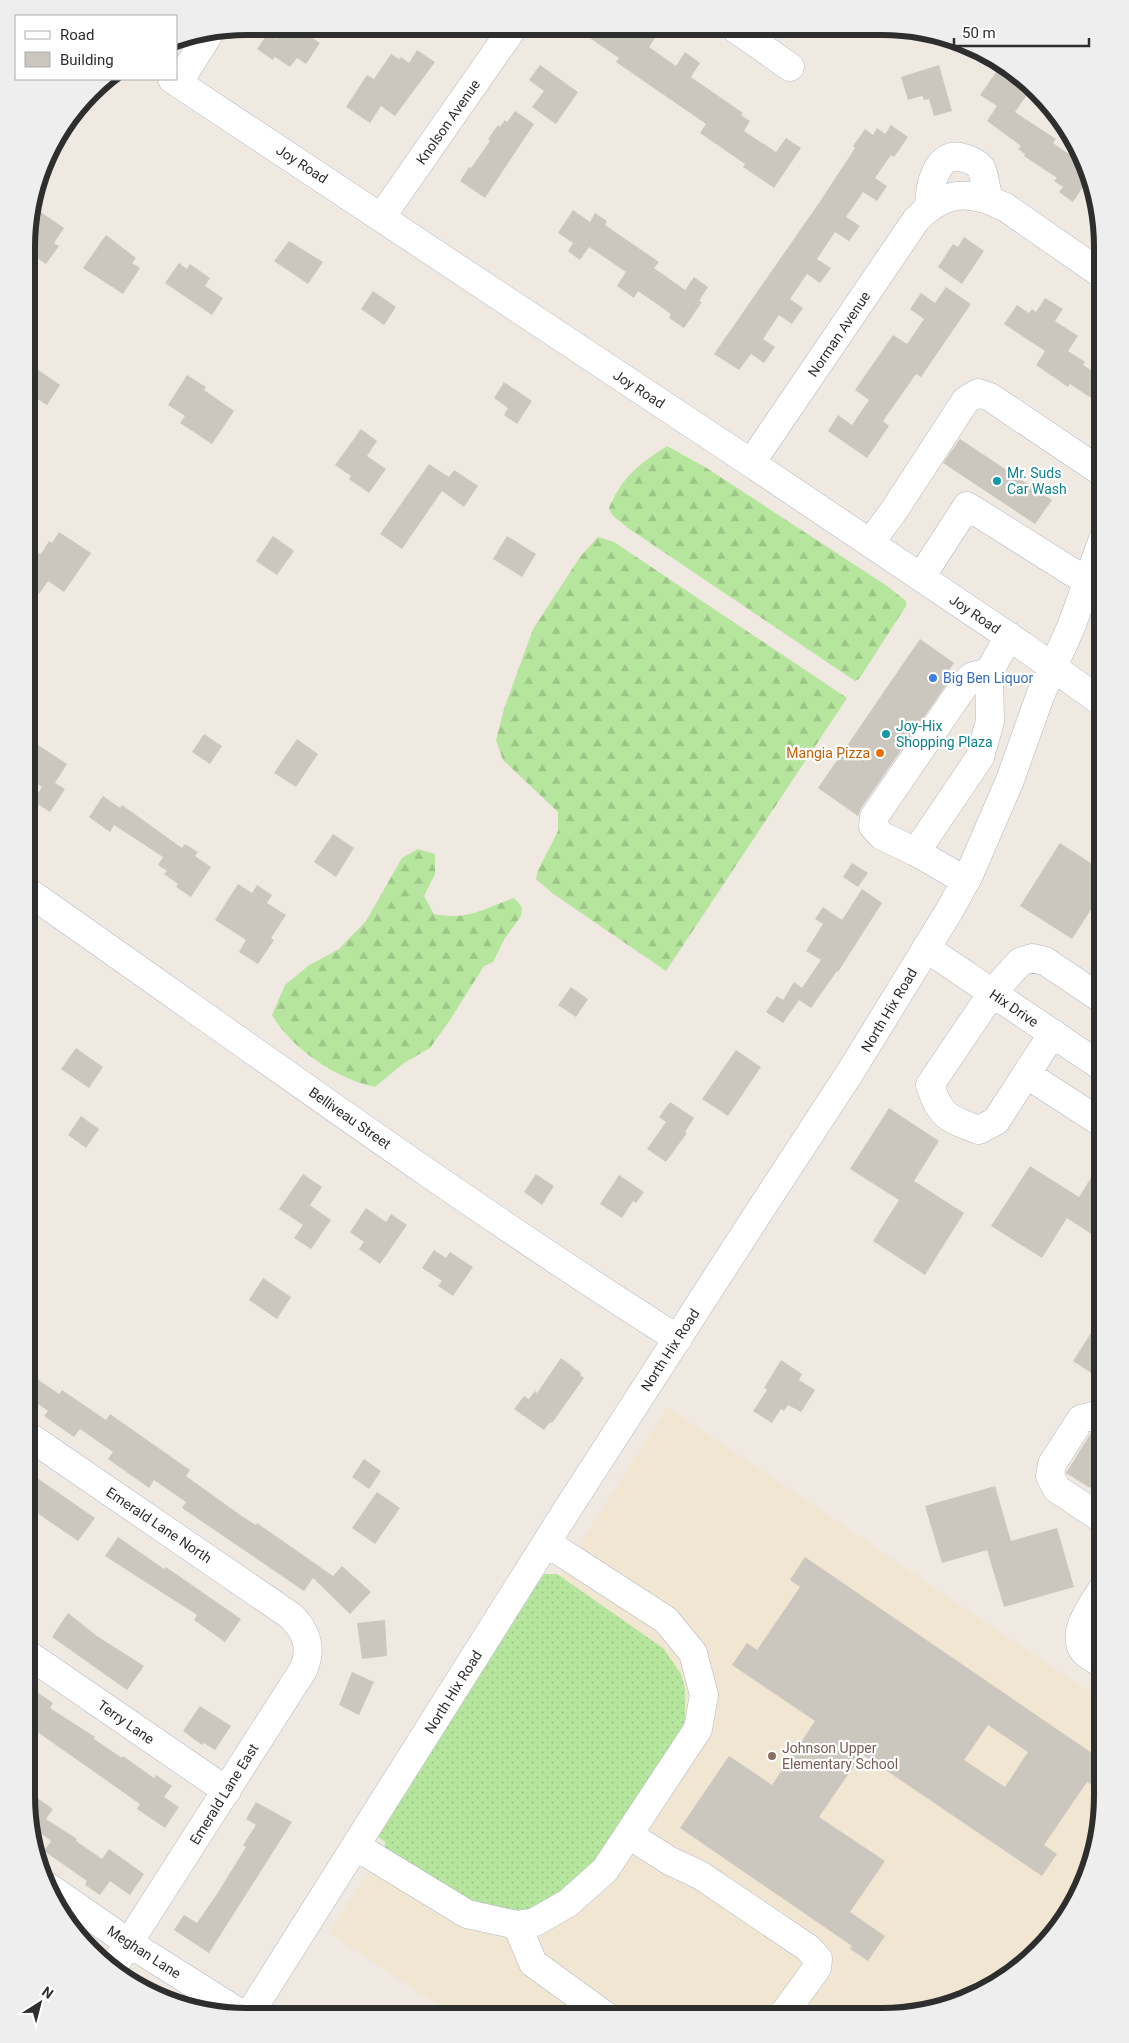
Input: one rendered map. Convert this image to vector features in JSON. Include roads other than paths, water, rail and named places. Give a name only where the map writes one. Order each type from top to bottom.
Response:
[{"type":"street","name":"Knolson Avenue","points":[[382,216],[508,35]]},
{"type":"street","points":[[745,35],[790,67]]},
{"type":"street","points":[[178,77],[204,39]]},
{"type":"street","name":"Joy Road","points":[[175,81],[382,216],[751,463],[1009,636],[1094,697]]},
{"type":"street","points":[[929,207],[929,189],[933,176],[950,157],[961,157],[973,161],[980,168],[989,199]]},
{"type":"street","name":"Norman Avenue","points":[[751,463],[916,220],[929,207],[949,197],[963,195],[989,199],[1005,207],[1094,269]]},
{"type":"street","points":[[870,543],[896,509],[966,400],[978,393],[990,397],[1094,467]]},
{"type":"street","points":[[920,577],[967,506],[1088,582]]},
{"type":"street","name":"North Hix Road","points":[[254,2008],[357,1847],[547,1543],[835,1097],[948,914],[966,881],[1010,780],[1040,696],[1071,627],[1094,565]]},
{"type":"street","points":[[916,852],[980,757],[990,721],[989,672],[1009,636]]},
{"type":"street","points":[[966,881],[916,852],[882,836],[873,826],[874,817],[968,680],[973,676],[989,672]]},
{"type":"street","name":"Belliveau Street","points":[[35,896],[354,1122],[607,1294],[678,1338]]},
{"type":"street","name":"Hix Drive","points":[[926,948],[1094,1061]]},
{"type":"street","points":[[1053,1033],[996,1121],[979,1130],[953,1121],[936,1103],[930,1085],[992,993],[1020,962],[1032,958],[1045,961],[1094,995]]},
{"type":"street","points":[[1026,1074],[1094,1118]]},
{"type":"street","points":[[1094,1416],[1081,1419],[1052,1464],[1050,1476],[1057,1489],[1094,1514]]},
{"type":"street","name":"Emerald Lane North","points":[[35,1441],[290,1616]]},
{"type":"street","points":[[357,1847],[467,1914],[518,1925],[535,1922],[568,1903],[606,1870],[698,1729],[704,1695],[693,1654],[666,1620],[547,1543]]},
{"type":"street","points":[[1094,1603],[1082,1625],[1079,1639],[1084,1651],[1094,1658]]},
{"type":"street","name":"Emerald Lane East","points":[[116,1963],[306,1663],[308,1648],[306,1637],[301,1626],[290,1616]]},
{"type":"street","name":"Terry Lane","points":[[35,1659],[226,1790]]},
{"type":"street","points":[[629,1835],[670,1861],[700,1875],[808,1948],[818,1959],[817,1968],[788,2008]]},
{"type":"street","name":"Meghan Lane","points":[[59,1894],[129,1943],[232,2008]]},
{"type":"street","points":[[518,1925],[533,1963],[594,2008]]},
{"type":"place","name":"Mr. Suds Car Wash","points":[[997,481]]},
{"type":"place","name":"Big Ben Liquor","points":[[933,678]]},
{"type":"place","name":"Joy-Hix Shopping Plaza","points":[[886,734]]},
{"type":"place","name":"Mangia Pizza","points":[[880,753]]},
{"type":"place","name":"Johnson Upper Elementary School","points":[[772,1756]]}]
